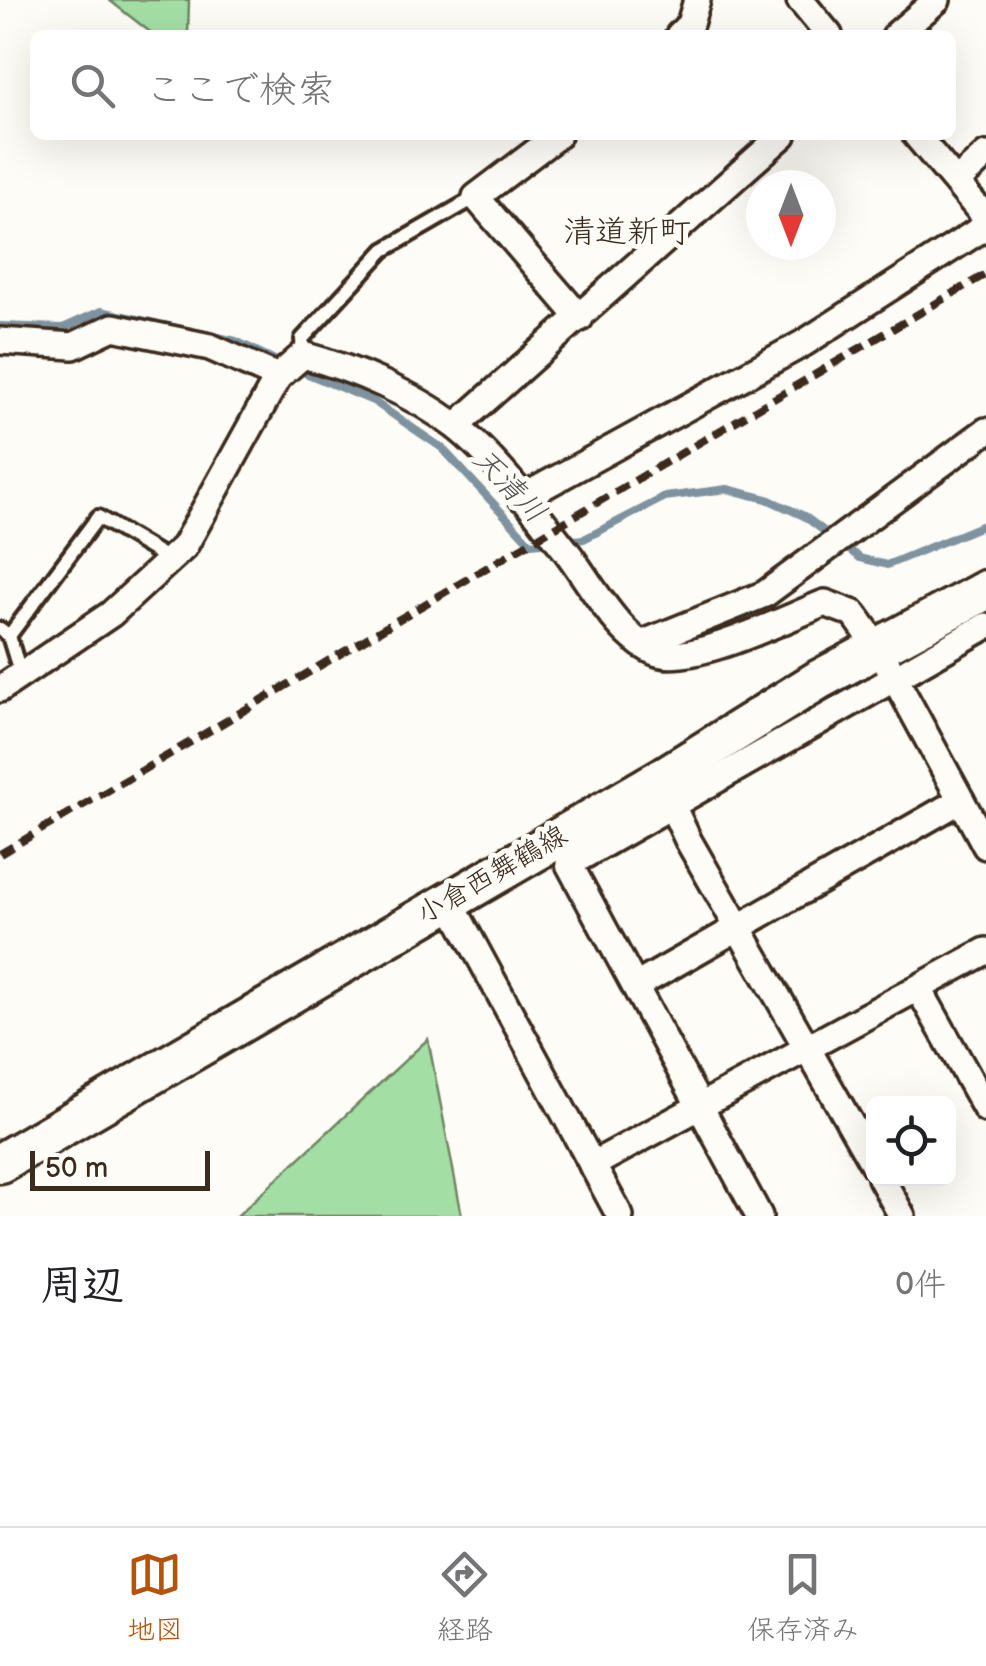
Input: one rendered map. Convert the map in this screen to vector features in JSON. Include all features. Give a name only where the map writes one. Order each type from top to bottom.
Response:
[{"type":"main road","name":"小倉西舞鶴線","points":[[0,1163],[448,900],[666,791],[820,679],[887,663],[986,590]]},
{"type":"street","points":[[684,30],[690,24],[696,0]]},
{"type":"street","points":[[800,0],[825,30]]},
{"type":"street","points":[[902,30],[937,0]]},
{"type":"street","points":[[551,140],[476,197],[580,318]]},
{"type":"street","points":[[456,426],[777,140]]},
{"type":"street","points":[[920,140],[986,218]]},
{"type":"street","points":[[957,181],[986,155]]},
{"type":"street","points":[[522,498],[804,344],[986,226]]},
{"type":"street","points":[[0,341],[74,346],[113,327],[210,347],[278,377]]},
{"type":"street","points":[[11,682],[111,614],[184,546],[278,377],[303,355],[383,386],[456,426],[522,498],[576,565],[587,586],[641,644],[661,655],[698,651],[825,603],[854,614],[971,802],[986,846]]},
{"type":"street","points":[[641,644],[766,594],[986,431]]},
{"type":"street","points":[[887,663],[986,626]]},
{"type":"street","points":[[760,1216],[569,864],[666,791],[866,1151]]},
{"type":"street","points":[[636,986],[738,926],[971,802]]},
{"type":"street","points":[[448,900],[620,1216]]},
{"type":"street","points":[[592,1164],[986,951]]},
{"type":"street","points":[[919,989],[986,1109]]},
{"type":"street","points":[[885,1186],[902,1216]]},
{"type":"lane","points":[[303,355],[302,339],[384,250],[476,197]]},
{"type":"lane","points":[[11,682],[5,632],[98,516],[170,560]]},
{"type":"green space","points":[[109,0],[189,0],[188,30],[148,30]]},
{"type":"green space","points":[[428,1039],[462,1216],[237,1216]]},
{"type":"waterway","name":"天清川","points":[[0,326],[63,328],[101,311],[236,341],[283,364]]},
{"type":"waterway","name":"天清川","points":[[296,369],[373,401],[442,448],[531,544],[584,539],[665,497],[727,489],[767,499],[804,516],[860,558],[887,565],[986,524]]},
{"type":"railway","points":[[0,854],[986,274]]},
{"type":"district","name":"清道新町","points":[[627,232]]}]
